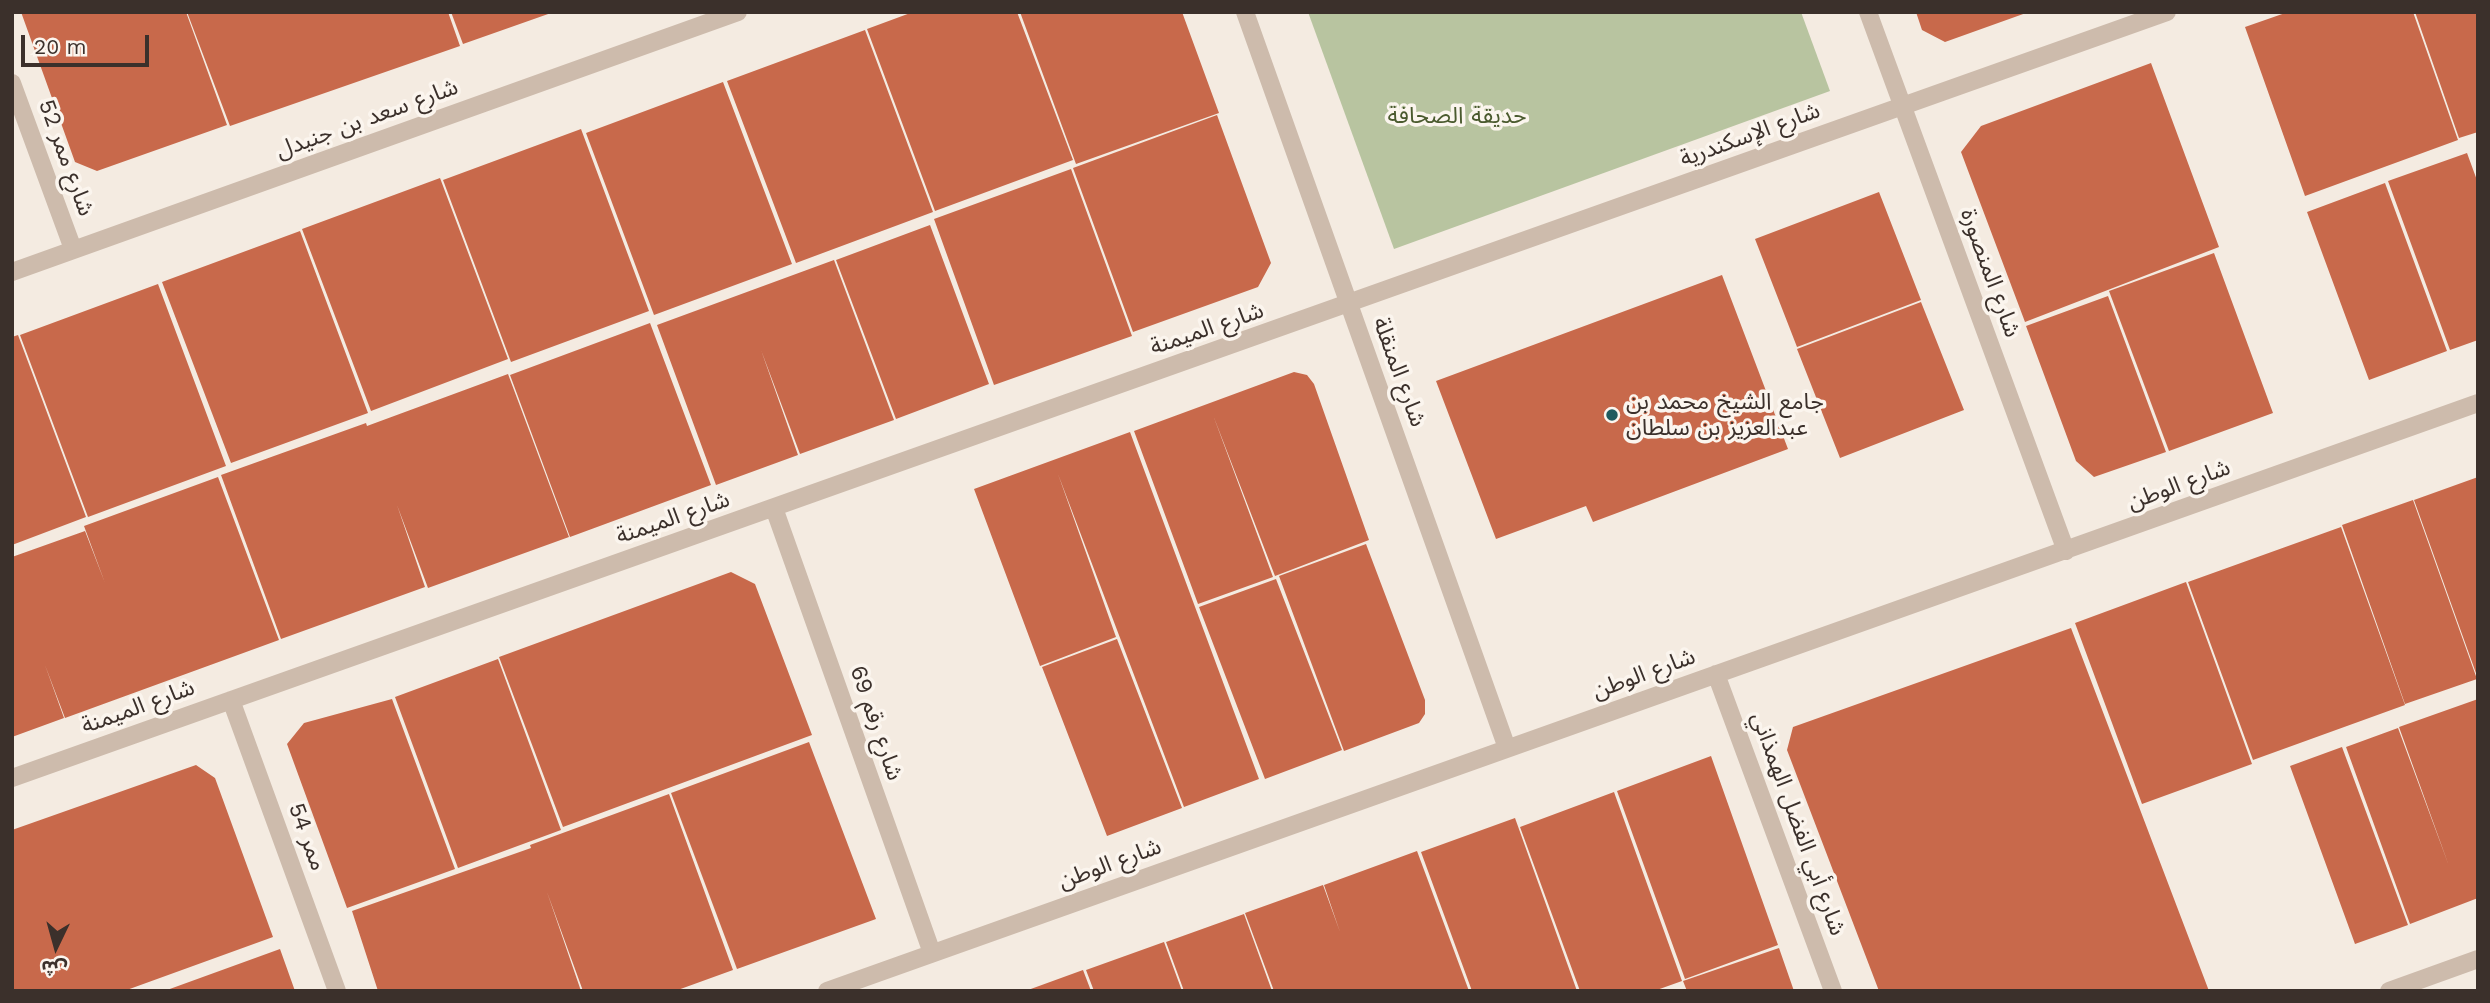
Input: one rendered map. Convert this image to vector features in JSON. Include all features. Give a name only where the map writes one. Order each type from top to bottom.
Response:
[{"type":"street","name":"شارع سعد بن جنيدل","points":[[12,272],[738,12]]},
{"type":"street","name":"شارع المنقلة","points":[[1245,12],[1507,748]]},
{"type":"street","name":"شارع المنصورة","points":[[1868,12],[2066,551]]},
{"type":"street","name":"شارع الإسكندرية","points":[[1349,304],[2167,12]]},
{"type":"street","name":"شارع ممر 52","points":[[12,83],[74,249]]},
{"type":"street","name":"شارع الميمنة","points":[[12,778],[1349,304]]},
{"type":"street","name":"شارع الوطن","points":[[827,991],[2478,403]]},
{"type":"street","name":"شارع رقم 69","points":[[774,508],[932,954]]},
{"type":"street","name":"شارع أبي الفضل الهمذاني","points":[[1716,674],[1833,991]]},
{"type":"street","name":"ممر 54","points":[[231,700],[337,991]]},
{"type":"street","points":[[2389,991],[2478,958]]},
{"type":"green space","name":"حديقة الصحافة","points":[[1308,12],[1801,12],[1830,91],[1394,249]]},
{"type":"building","points":[[21,12],[186,12],[227,125],[97,171],[75,162]]},
{"type":"building","points":[[187,12],[448,12],[460,46],[230,126]]},
{"type":"building","points":[[451,12],[551,12],[551,13],[463,44]]},
{"type":"building","points":[[913,12],[1017,12],[1073,160],[935,211],[867,29]]},
{"type":"building","points":[[1020,12],[1182,12],[1219,113],[1076,164]]},
{"type":"building","points":[[1916,12],[2026,13],[1945,42],[1922,30]]},
{"type":"building","points":[[2288,12],[2413,12],[2458,140],[2305,196],[2245,27]]},
{"type":"building","points":[[2415,12],[2478,12],[2478,132],[2459,138]]},
{"type":"building","points":[[865,30],[933,212],[796,263],[727,81]]},
{"type":"building","points":[[2151,63],[2219,247],[2025,322],[1961,152],[1981,126]]},
{"type":"building","points":[[723,82],[792,264],[654,315],[586,133]]},
{"type":"building","points":[[1217,115],[1271,263],[1258,287],[1133,332],[1073,168]]},
{"type":"building","points":[[581,129],[649,311],[511,362],[443,180]]},
{"type":"building","points":[[2467,153],[2478,183],[2478,340],[2450,350],[2388,181]]},
{"type":"building","points":[[1071,169],[1132,336],[994,385],[934,219]]},
{"type":"building","points":[[440,178],[508,359],[371,411],[302,229]]},
{"type":"building","points":[[2385,183],[2447,351],[2369,380],[2307,212]]},
{"type":"building","points":[[1879,192],[1921,300],[1797,347],[1755,239]]},
{"type":"building","points":[[930,225],[989,384],[896,419],[836,260]]},
{"type":"building","points":[[300,231],[368,413],[231,463],[162,282]]},
{"type":"building","points":[[2214,253],[2273,413],[2169,451],[2109,291]]},
{"type":"building","points":[[834,260],[894,420],[800,454],[761,350],[798,455],[716,485],[657,325]]},
{"type":"building","name":"جامع الشيخ محمد بن عبدالعزيز بن سلطان","points":[[1722,275],[1788,449],[1593,522],[1586,506],[1496,539],[1436,381]]},
{"type":"building","points":[[158,284],[226,466],[88,517],[20,335]]},
{"type":"building","points":[[2108,296],[2166,452],[2094,477],[2076,461],[2026,326]]},
{"type":"building","points":[[1921,302],[1964,410],[1840,458],[1797,349]]},
{"type":"building","points":[[650,323],[711,485],[570,537],[510,375]]},
{"type":"building","points":[[18,335],[86,517],[12,545],[12,337]]},
{"type":"building","points":[[1294,372],[1307,375],[1314,384],[1369,540],[1275,576],[1213,415],[1273,577],[1198,604],[1134,431]]},
{"type":"building","points":[[508,374],[569,537],[428,588],[397,505],[425,587],[281,639],[221,475],[366,423],[367,426]]},
{"type":"building","points":[[1130,432],[1259,779],[1184,807],[1058,474],[1116,637],[1040,666],[974,489]]},
{"type":"building","points":[[218,477],[279,640],[65,718],[45,665],[64,718],[12,737],[12,557],[85,531],[105,583],[84,526]]},
{"type":"building","points":[[2478,477],[2478,675],[2477,676],[2414,500]]},
{"type":"building","points":[[2413,500],[2477,679],[2405,704],[2342,525]]},
{"type":"building","points":[[2341,527],[2405,705],[2253,760],[2188,582]]},
{"type":"building","points":[[1366,544],[1425,700],[1425,714],[1419,723],[1344,751],[1279,576]]},
{"type":"building","points":[[731,572],[755,584],[812,735],[563,827],[499,657]]},
{"type":"building","points":[[1276,579],[1342,750],[1265,779],[1199,607]]},
{"type":"building","points":[[2186,582],[2252,764],[2142,804],[2075,623]]},
{"type":"building","points":[[2071,628],[2209,991],[1879,991],[1787,750],[1793,727]]},
{"type":"building","points":[[1117,639],[1182,808],[1107,836],[1042,667]]},
{"type":"building","points":[[498,659],[561,830],[458,868],[395,697]]},
{"type":"building","points":[[392,699],[455,869],[347,908],[287,744],[304,723]]},
{"type":"building","points":[[2478,699],[2478,898],[2410,924],[2346,747],[2398,728],[2449,866],[2399,727]]},
{"type":"building","points":[[809,742],[876,919],[737,969],[671,793]]},
{"type":"building","points":[[2342,747],[2408,925],[2355,944],[2290,766]]},
{"type":"building","points":[[1711,756],[1778,945],[1685,979],[1617,791]]},
{"type":"building","points":[[196,765],[215,778],[273,937],[124,991],[12,991],[12,830]]},
{"type":"building","points":[[1614,792],[1682,981],[1654,991],[1580,991],[1520,827]]},
{"type":"building","points":[[669,794],[733,970],[675,991],[583,991],[547,892],[581,991],[378,991],[352,911],[531,848],[530,845]]},
{"type":"building","points":[[1515,818],[1577,991],[1472,991],[1421,852]]},
{"type":"building","points":[[1417,851],[1469,991],[1274,991],[1245,913],[1323,885],[1340,932],[1324,885]]},
{"type":"building","points":[[1244,914],[1272,991],[1184,991],[1166,942]]},
{"type":"building","points":[[1164,942],[1182,991],[1094,991],[1086,970]]},
{"type":"building","points":[[1779,948],[1794,991],[1687,991],[1683,981]]},
{"type":"building","points":[[280,949],[295,991],[167,991],[167,990]]},
{"type":"building","points":[[1083,970],[1091,991],[1028,991],[1028,990]]},
{"type":"place","name":"جامع الشيخ محمد بن عبدالعزيز بن سلطان","points":[[1612,415]]}]
